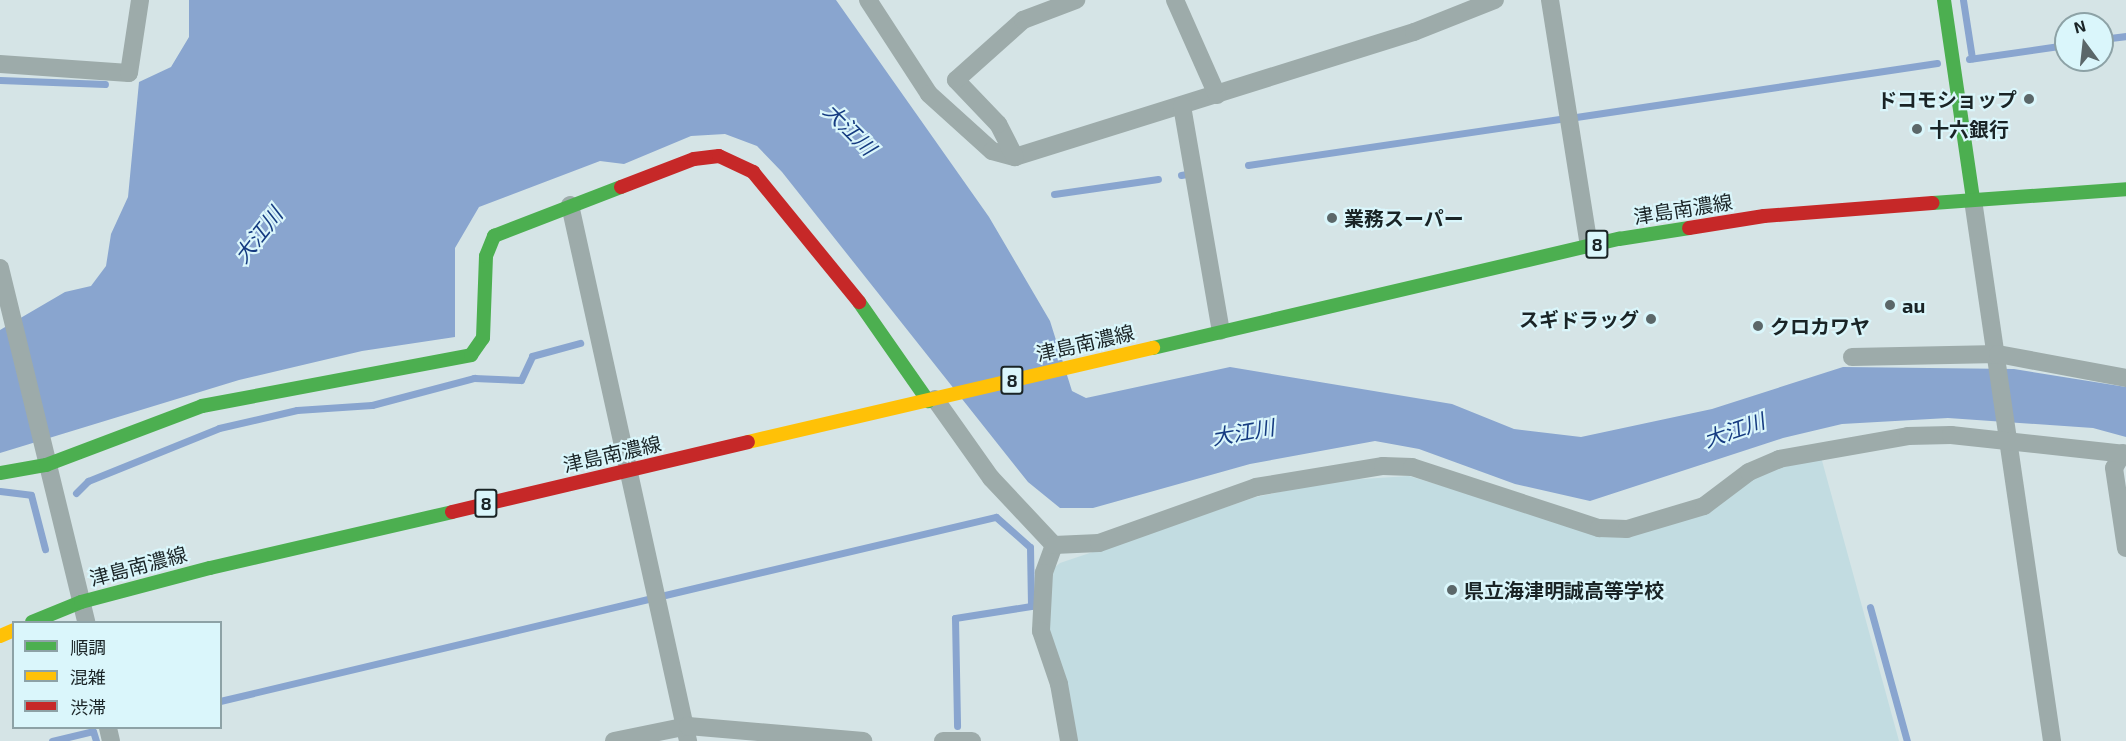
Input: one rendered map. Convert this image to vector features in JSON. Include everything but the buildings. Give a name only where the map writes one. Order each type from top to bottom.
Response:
[{"type":"main road","points":[[1944,0],[1973,200]]},
{"type":"main road","points":[[0,473],[45,460],[202,406],[471,355],[483,338],[489,244],[503,231],[694,159],[739,162],[837,271],[936,399]]},
{"type":"main road","name":"津島南濃線","points":[[34,621],[81,602],[627,470],[1589,246],[1764,216],[2126,189]]},
{"type":"street","points":[[0,64],[129,73],[140,0]]},
{"type":"street","points":[[868,0],[929,94],[992,151],[1015,157],[1413,32],[1454,7],[1496,0]]},
{"type":"street","points":[[1015,157],[998,124],[956,80],[1023,20],[1076,0]]},
{"type":"street","points":[[1175,0],[1217,95]]},
{"type":"street","points":[[1550,0],[1589,246]]},
{"type":"street","points":[[1182,106],[1221,332]]},
{"type":"street","points":[[1973,200],[2052,741]]},
{"type":"street","points":[[570,205],[627,470],[688,734]]},
{"type":"street","points":[[0,268],[86,621]]},
{"type":"street","points":[[1852,357],[1998,359],[2126,378]]},
{"type":"street","points":[[936,399],[992,478],[1054,545],[1099,543],[1273,483],[1383,466],[1412,467],[1599,528],[1627,530],[1704,506],[1749,472],[1779,459],[1908,436],[2008,436],[2124,453],[2114,468],[2126,549]]},
{"type":"street","points":[[1054,545],[1044,573],[1041,631],[1059,684],[1069,741]]},
{"type":"street","points":[[614,741],[688,734],[863,741]]},
{"type":"street","points":[[944,741],[972,741]]},
{"type":"shaded area","name":"県立海津明誠高等学校","points":[[1821,457],[1899,741],[1077,741],[1067,683],[1045,632],[1049,572],[1060,563],[1256,497],[1332,481],[1409,476],[1583,528],[1641,532],[1751,476]]},
{"type":"water","name":"大江川","points":[[189,0],[836,0],[989,217],[1050,321],[1072,391],[1086,398],[1230,367],[1452,404],[1514,429],[1581,437],[1712,409],[1843,367],[2014,369],[2126,387],[2126,437],[2093,428],[1948,418],[1842,424],[1783,438],[1590,501],[1515,484],[1419,449],[1375,441],[1250,464],[1093,508],[1060,508],[1028,482],[782,172],[757,146],[725,134],[691,136],[624,164],[600,161],[479,207],[455,248],[455,337],[362,351],[239,380],[0,453],[0,330],[65,292],[91,286],[106,266],[111,234],[128,197],[139,82],[171,67],[189,37]]},
{"type":"waterway","points":[[1963,0],[1972,58]]},
{"type":"waterway","points":[[2114,38],[2126,36]]},
{"type":"waterway","points":[[1969,59],[2054,47]]},
{"type":"waterway","points":[[1576,117],[1937,63]]},
{"type":"waterway","points":[[0,80],[105,84]]},
{"type":"waterway","points":[[1248,165],[1560,119]]},
{"type":"waterway","points":[[1181,175],[1187,174]]},
{"type":"waterway","points":[[1054,194],[1158,179]]},
{"type":"waterway","points":[[76,493],[88,481],[219,428],[297,410],[372,405],[474,378],[521,380],[532,356],[580,343]]},
{"type":"waterway","points":[[0,491],[31,495],[45,549]]},
{"type":"waterway","points":[[665,595],[996,517],[1030,547],[1031,606],[955,618],[957,726]]},
{"type":"waterway","points":[[222,701],[647,599]]},
{"type":"waterway","points":[[1870,607],[1907,741]]},
{"type":"waterway","points":[[52,741],[93,731],[96,741]]},
{"type":"traffic: fast","points":[[1944,0],[1973,200]]},
{"type":"traffic: fast","points":[[0,473],[46,465],[202,406],[471,355],[483,338],[486,256],[494,236],[621,187]]},
{"type":"traffic: fast","points":[[1933,203],[2126,189]]},
{"type":"traffic: fast","points":[[1153,348],[1619,239],[1689,228]]},
{"type":"traffic: fast","points":[[859,302],[928,401]]},
{"type":"traffic: fast","points":[[34,621],[81,602],[210,568],[452,512]]},
{"type":"traffic: slow","points":[[748,442],[1153,348]]},
{"type":"traffic: slow","points":[[0,636],[12,631]]},
{"type":"traffic: jam","points":[[621,187],[694,159],[719,156],[753,172],[859,302]]},
{"type":"traffic: jam","points":[[1689,228],[1764,216],[1933,203]]},
{"type":"traffic: jam","points":[[452,512],[748,442]]},
{"type":"place","name":"ドコモショップ","points":[[2029,99]]},
{"type":"place","name":"十六銀行","points":[[1917,129]]},
{"type":"place","name":"業務スーパー","points":[[1332,218]]},
{"type":"place","name":"au","points":[[1890,305]]},
{"type":"place","name":"スギドラッグ","points":[[1651,319]]},
{"type":"place","name":"クロカワヤ","points":[[1758,326]]},
{"type":"place","name":"県立海津明誠高等学校","points":[[1452,590]]}]
